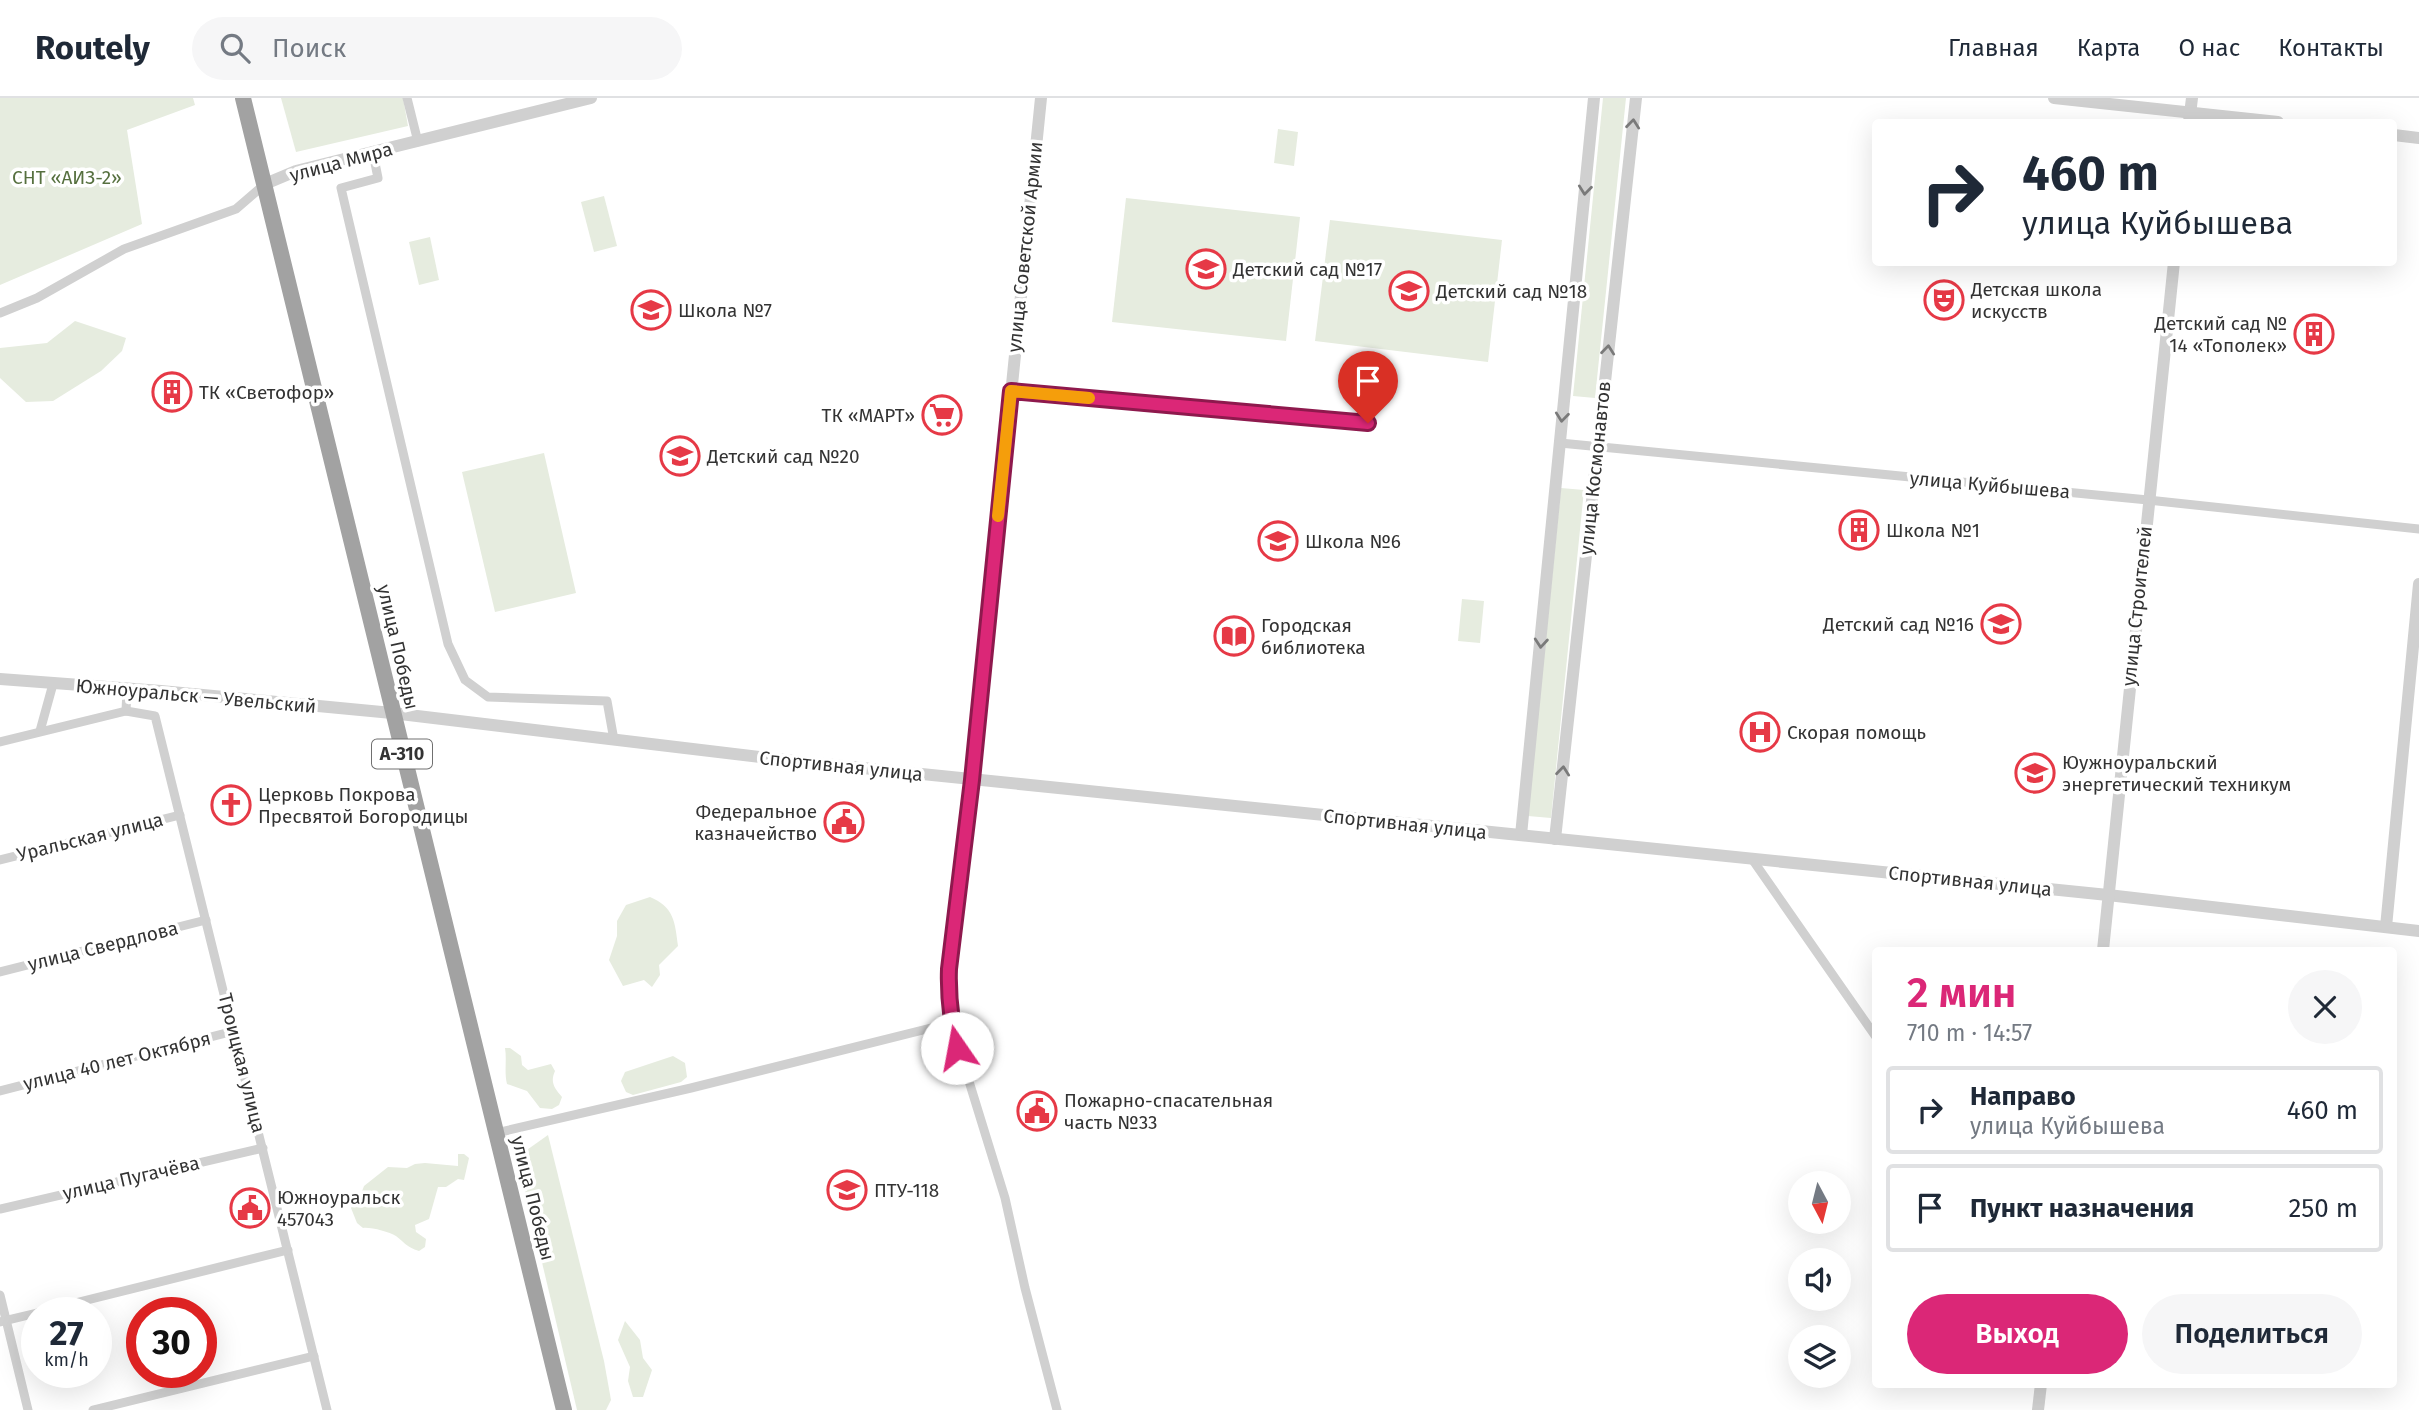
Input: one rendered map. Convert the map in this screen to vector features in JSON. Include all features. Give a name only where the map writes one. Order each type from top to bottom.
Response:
[{"type":"highway","name":"улица Победы","points":[[243,98],[564,1410]]},
{"type":"street","name":"улица Мира","points":[[407,98],[418,142]]},
{"type":"street","name":"улица Мира","points":[[265,184],[296,171],[591,98]]},
{"type":"street","name":"улица Советской Армии","points":[[1041,98],[948,994],[951,1023],[1005,1198],[1057,1410]]},
{"type":"street","name":"улица Космонавтов","points":[[1521,835],[1594,98]]},
{"type":"street","name":"улица Космонавтов","points":[[1555,839],[1636,98]]},
{"type":"street","points":[[2054,98],[2211,119]]},
{"type":"street","points":[[2189,118],[2192,98]]},
{"type":"street","points":[[2397,135],[2419,138]]},
{"type":"street","points":[[373,153],[378,178],[341,188],[449,644],[465,680],[488,697],[607,701],[614,740]]},
{"type":"street","points":[[0,313],[37,299],[124,249],[236,209],[265,184]]},
{"type":"street","name":"улица Строителей","points":[[2103,947],[2174,266]]},
{"type":"street","points":[[1011,391],[1368,423]]},
{"type":"street","name":"улица Куйбышева","points":[[1560,443],[2419,529]]},
{"type":"street","points":[[2386,927],[2419,584]]},
{"type":"street","name":"Южноуральск — Увельский","points":[[0,679],[392,713]]},
{"type":"street","points":[[40,731],[53,684]]},
{"type":"street","points":[[0,742],[126,710],[127,689]]},
{"type":"street","name":"Троицкая улица","points":[[126,710],[155,716],[327,1410]]},
{"type":"street","name":"Спортивная улица","points":[[392,713],[972,780],[2108,895],[2419,930]]},
{"type":"street","name":"Уральская улица","points":[[0,860],[180,815]]},
{"type":"street","points":[[1752,859],[1872,1031]]},
{"type":"street","name":"улица Свердлова","points":[[0,972],[206,920]]},
{"type":"street","points":[[496,1133],[951,1023]]},
{"type":"street","name":"улица 40 лет Октября","points":[[0,1091],[234,1031]]},
{"type":"street","name":"улица Пугачёва","points":[[0,1209],[262,1148]]},
{"type":"street","points":[[101,1297],[288,1250]]},
{"type":"street","points":[[0,1295],[3,1322],[28,1410]]},
{"type":"street","points":[[3,1322],[21,1317]]},
{"type":"street","points":[[93,1410],[314,1356]]},
{"type":"street","points":[[2038,1410],[2040,1388]]},
{"type":"green space","name":"СНТ «АИЗ-2»","points":[[0,98],[193,98],[195,105],[127,130],[142,224],[0,285]]},
{"type":"green space","points":[[281,98],[403,98],[408,126],[296,152]]},
{"type":"green space","points":[[1603,98],[1626,98],[1595,398],[1573,396]]},
{"type":"green space","points":[[1278,129],[1298,132],[1294,166],[1274,163]]},
{"type":"green space","points":[[604,196],[617,246],[594,252],[581,202]]},
{"type":"green space","name":"Детский сад №17","points":[[1126,198],[1300,217],[1286,341],[1112,322]]},
{"type":"green space","name":"Детский сад №18","points":[[1330,220],[1502,240],[1488,362],[1315,341]]},
{"type":"green space","points":[[430,237],[439,280],[419,285],[409,242]]},
{"type":"green space","points":[[75,321],[126,338],[122,351],[101,371],[53,401],[26,402],[0,378],[0,348],[47,343]]},
{"type":"green space","points":[[544,453],[576,593],[495,612],[462,472]]},
{"type":"green space","points":[[1561,488],[1584,490],[1551,818],[1528,816]]},
{"type":"green space","points":[[1462,599],[1484,601],[1480,643],[1458,641]]},
{"type":"green space","points":[[650,897],[664,905],[672,916],[678,946],[659,965],[660,975],[652,987],[644,980],[623,986],[609,960],[617,936],[617,921],[626,905]]},
{"type":"green space","points":[[505,1048],[510,1048],[521,1056],[522,1065],[528,1070],[551,1064],[555,1071],[554,1085],[562,1097],[559,1105],[552,1109],[540,1108],[527,1091],[507,1084]]},
{"type":"green space","points":[[673,1056],[685,1063],[687,1077],[681,1082],[633,1095],[626,1092],[621,1081],[625,1072]]},
{"type":"green space","points":[[548,1135],[604,1361],[611,1400],[606,1410],[577,1410],[517,1157]]},
{"type":"green space","points":[[458,1154],[469,1158],[464,1180],[458,1179],[446,1187],[438,1187],[429,1219],[415,1225],[416,1232],[426,1239],[425,1247],[419,1251],[393,1234],[363,1228],[357,1223],[351,1208],[364,1186],[388,1167],[407,1168],[425,1163],[458,1166]]},
{"type":"green space","points":[[625,1321],[640,1340],[643,1358],[652,1370],[643,1397],[633,1397],[628,1381],[630,1367],[618,1340]]},
{"type":"slow traffic","points":[[998,516],[1011,391],[1089,398]]},
{"type":"place","name":"Детский сад №17","points":[[1206,269]]},
{"type":"place","name":"Детский сад №18","points":[[1409,291]]},
{"type":"place","name":"Детская школа искусств","points":[[1944,300]]},
{"type":"place","name":"Школа №7","points":[[651,310]]},
{"type":"place","name":"Детский сад № 14 «Тополек»","points":[[2314,334]]},
{"type":"place","name":"ТК «Светофор»","points":[[172,392]]},
{"type":"place","name":"ТК «МАРТ»","points":[[942,415]]},
{"type":"place","name":"Детский сад №20","points":[[680,456]]},
{"type":"place","name":"Школа №1","points":[[1859,530]]},
{"type":"place","name":"Школа №6","points":[[1278,541]]},
{"type":"place","name":"Детский сад №16","points":[[2001,624]]},
{"type":"place","name":"Городская библиотека","points":[[1234,636]]},
{"type":"place","name":"Скорая помощь","points":[[1760,732]]},
{"type":"place","name":"Юужноуральский энергетический техникум","points":[[2035,773]]},
{"type":"place","name":"Церковь Покрова Пресвятой Богородицы","points":[[231,805]]},
{"type":"place","name":"Федеральное казначейство","points":[[844,822]]},
{"type":"place","name":"Пожарно-спасательная часть №33","points":[[1037,1111]]},
{"type":"place","name":"ПТУ-118","points":[[847,1190]]},
{"type":"place","name":"Южноуральск 457043","points":[[250,1208]]},
{"type":"route","points":[[957,1048],[948,994],[949,969],[972,780],[1011,391],[1368,423]]}]
